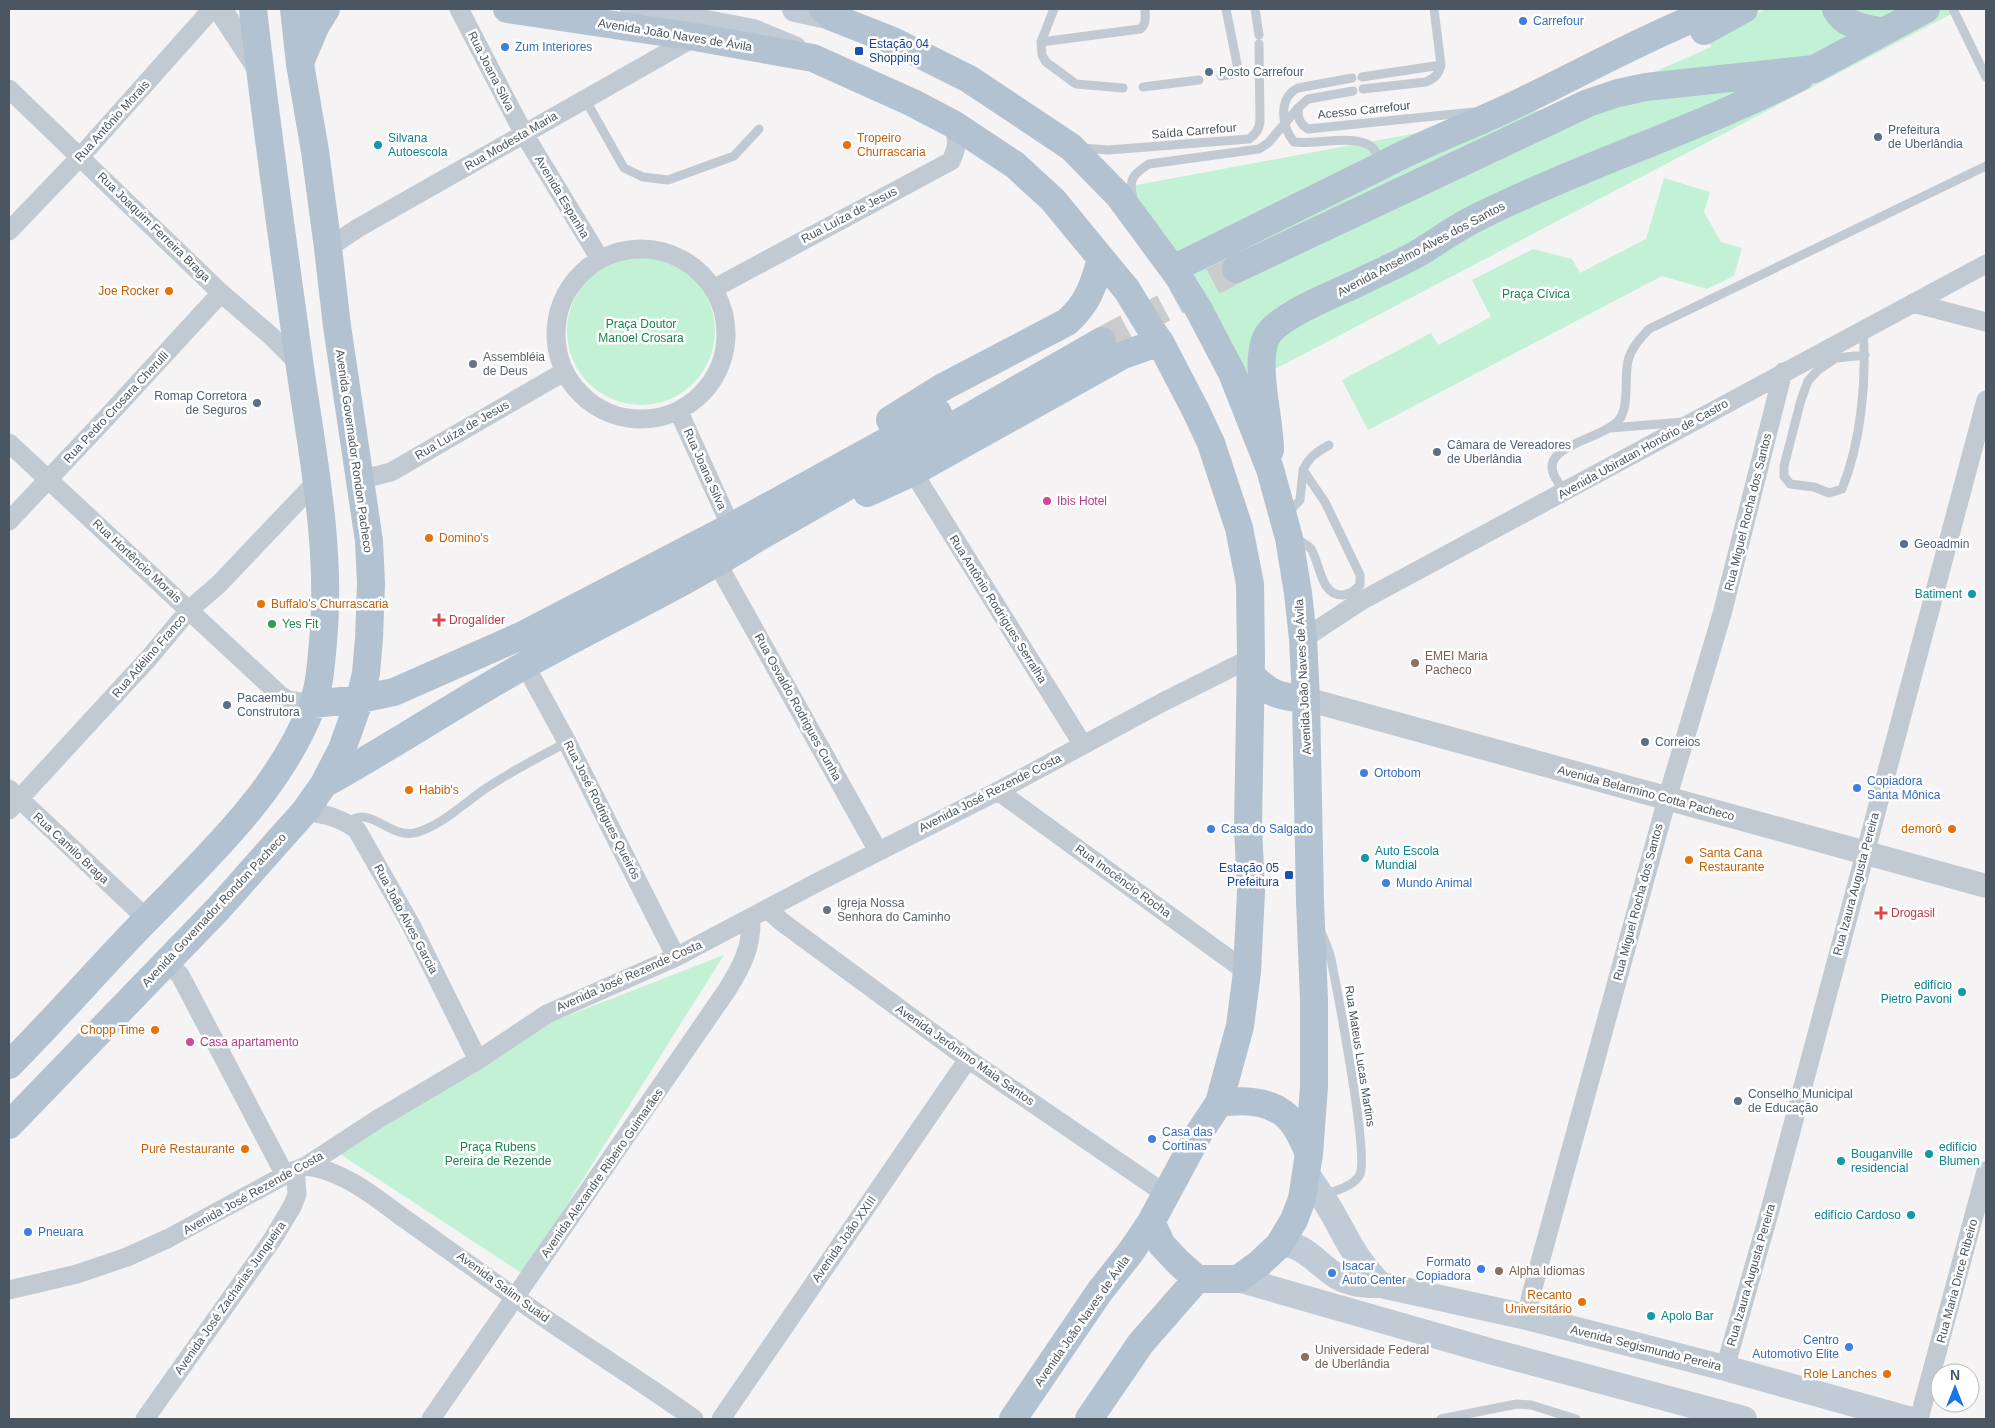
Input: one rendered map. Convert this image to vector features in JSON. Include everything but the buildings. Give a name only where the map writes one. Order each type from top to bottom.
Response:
[{"type":"main road","points":[[9,1065],[141,913],[199,867],[251,805],[276,773],[296,741],[300,702],[321,666],[326,580],[322,514],[300,365],[253,9]]},
{"type":"main road","name":"Avenida Governador Rondon Pacheco","points":[[9,1125],[218,909],[305,811],[324,784],[342,749],[360,700],[366,673],[370,639],[371,582],[369,541],[336,326],[328,248],[315,151],[300,64],[294,9]]},
{"type":"main road","points":[[300,64],[310,38],[326,9]]},
{"type":"main road","name":"Avenida João Naves de Ávila","points":[[507,9],[695,37],[813,58]]},
{"type":"main road","name":"Avenida João Naves de Ávila","points":[[633,9],[753,32],[913,103],[953,124],[1015,165],[1053,200],[1127,290],[1156,337],[1195,409],[1211,444],[1237,520],[1250,584],[1251,666],[1248,827],[1251,892],[1247,972],[1240,1026],[1219,1103]]},
{"type":"main road","name":"Avenida João Naves de Ávila","points":[[795,9],[827,13],[893,42],[969,79],[1071,147],[1119,196],[1175,272],[1199,310],[1232,373],[1270,469],[1286,527],[1298,594],[1303,639],[1314,1000],[1314,1087],[1307,1164]]},
{"type":"main road","points":[[1175,272],[1416,147],[1506,109],[1614,55],[1718,9]]},
{"type":"main road","points":[[1744,9],[1232,262],[1588,103],[1618,93],[1646,87],[1814,69]]},
{"type":"main road","points":[[1836,9],[1838,14],[1846,21],[1883,32]]},
{"type":"main road","name":"Avenida Anselmo Alves dos Santos","points":[[1270,469],[1270,432],[1262,387],[1262,356],[1266,337],[1288,316],[1417,253],[1477,218],[1573,175],[1764,96],[1926,9]]},
{"type":"main road","points":[[324,784],[525,664],[717,563],[747,526],[871,432],[943,387],[1066,322],[1080,310],[1089,296],[1102,260]]},
{"type":"main road","points":[[300,702],[360,700],[394,692],[523,635],[747,526],[1098,334]]},
{"type":"main road","points":[[747,526],[801,522],[913,472],[1156,337]]},
{"type":"main road","points":[[1251,666],[1264,688],[1275,694],[1290,698],[1306,699]]},
{"type":"main road","points":[[1381,1285],[1369,1274],[1353,1252],[1307,1164],[1296,1127],[1286,1115],[1274,1107],[1238,1101],[1219,1103],[1200,1133],[1151,1222],[1162,1245],[1197,1278],[1238,1278],[1493,1352],[1744,1419]]},
{"type":"main road","points":[[1238,1278],[1260,1263],[1279,1246],[1294,1220],[1302,1199],[1307,1164]]},
{"type":"main road","name":"Avenida João Naves de Ávila","points":[[1013,1419],[1100,1291],[1130,1253],[1151,1222]]},
{"type":"main road","name":"Avenida Segismundo Pereira","points":[[1279,1246],[1294,1246],[1303,1250],[1324,1268],[1343,1280],[1363,1285],[1381,1285],[1527,1317],[1725,1368],[1908,1419]]},
{"type":"main road","points":[[1089,1419],[1140,1343],[1197,1278]]},
{"type":"street","name":"Rua Antônio Morais","points":[[9,231],[81,156],[212,9]]},
{"type":"street","points":[[220,9],[260,71]]},
{"type":"street","name":"Rua Joana Silva","points":[[459,9],[524,134]]},
{"type":"street","name":"Rua Modesta Maria","points":[[328,248],[358,228],[695,37]]},
{"type":"street","name":"Rua Joaquim Ferreira Braga","points":[[9,89],[81,156],[221,293],[271,336],[300,365]]},
{"type":"street","name":"Rua Luíza de Jesus","points":[[713,289],[951,161],[957,148],[957,135],[953,124]]},
{"type":"street","name":"Avenida Espanha","points":[[524,134],[600,260]]},
{"type":"street","points":[[654,249],[683,259],[713,289],[723,306],[727,339],[718,373],[699,398],[679,412],[661,418],[620,418],[584,399],[562,373],[555,329],[557,313],[574,280],[600,260],[624,250],[654,249]]},
{"type":"street","name":"Avenida Ubiratan Honório de Castro","points":[[1303,639],[1361,601],[1986,264]]},
{"type":"street","name":"Rua Pedro Crosara Cherulli","points":[[9,520],[221,293]]},
{"type":"street","points":[[1913,303],[1986,322]]},
{"type":"street","name":"Rua Miguel Rocha dos Santos","points":[[1527,1317],[1531,1295],[1667,799],[1722,614],[1783,372]]},
{"type":"street","name":"Rua Luíza de Jesus","points":[[359,480],[391,472],[562,373]]},
{"type":"street","name":"Rua Izaura Augusta Pereira","points":[[1725,1368],[1770,1210],[1986,400]]},
{"type":"street","name":"Rua Joana Silva","points":[[679,412],[747,526]]},
{"type":"street","name":"Rua Hortêncio Morais","points":[[9,443],[280,695],[300,702]]},
{"type":"street","name":"Rua Antônio Rodrigues Serralha","points":[[913,472],[1083,745]]},
{"type":"street","name":"Rua Adélino Franco","points":[[12,799],[148,659],[189,610],[219,584],[317,481]]},
{"type":"street","name":"Rua Osvaldo Rodrigues Cunha","points":[[717,563],[878,851]]},
{"type":"street","name":"Rua José Rodrigues Queirós","points":[[525,664],[567,742],[676,957]]},
{"type":"street","name":"Avenida José Rezende Costa","points":[[9,1290],[77,1274],[127,1257],[170,1238],[295,1170],[478,1060],[547,1014],[676,957],[998,790],[1161,702],[1251,666]]},
{"type":"street","name":"Avenida Belarmino Cotta Pacheco","points":[[1306,699],[1986,886]]},
{"type":"street","name":"Rua Inocêncio Rocha","points":[[998,790],[1247,972]]},
{"type":"street","name":"Rua Camilo Braga","points":[[12,799],[141,913]]},
{"type":"street","name":"Rua João Alves Garcia","points":[[305,811],[330,815],[348,823],[357,830],[411,925],[478,1060]]},
{"type":"street","name":"Avenida Jerônimo Maia Santos","points":[[767,909],[968,1059],[1166,1195]]},
{"type":"street","name":"Avenida Alexandre Ribeiro Guimarães","points":[[431,1419],[740,970],[750,946],[752,933],[751,918]]},
{"type":"street","points":[[166,962],[180,975],[295,1170]]},
{"type":"street","name":"Avenida João XXIII","points":[[721,1419],[968,1059]]},
{"type":"street","name":"Avenida Salim Suaid","points":[[295,1170],[314,1166],[335,1174],[377,1199],[516,1298],[694,1419]]},
{"type":"street","name":"Avenida José Zacharias Junqueira","points":[[145,1419],[272,1240],[293,1205],[297,1194],[295,1170]]},
{"type":"street","name":"Rua Maria Dirce Ribeiro","points":[[1919,1419],[1986,1171]]},
{"type":"lane","points":[[1054,9],[1041,42],[1042,55],[1046,62],[1076,84],[1123,88]]},
{"type":"lane","points":[[1041,42],[1140,29],[1144,27],[1146,20],[1145,9]]},
{"type":"lane","points":[[1221,76],[1234,74],[1238,69],[1226,9]]},
{"type":"lane","name":"Saída Carrefour","points":[[1071,147],[1108,150],[1249,139],[1255,135],[1259,129],[1260,121],[1259,40],[1255,9]]},
{"type":"lane","points":[[1383,165],[1371,146],[1362,142],[1348,140],[1303,144],[1294,142],[1288,135],[1285,123],[1285,100],[1290,92],[1298,88],[1441,64],[1434,9]]},
{"type":"lane","points":[[1953,9],[1986,76]]},
{"type":"lane","name":"Acesso Carrefour","points":[[1441,64],[1439,72],[1434,78],[1426,82],[1358,90],[1308,100],[1298,108],[1298,117],[1301,125],[1308,129],[1506,109]]},
{"type":"lane","points":[[1143,87],[1199,80]]},
{"type":"lane","points":[[585,99],[624,168],[643,178],[668,180],[734,156],[759,129]]},
{"type":"lane","points":[[1151,239],[1130,188],[1132,178],[1136,172],[1149,164],[1259,149],[1268,142],[1298,108]]},
{"type":"lane","points":[[1566,491],[1553,474],[1553,460],[1565,449],[1611,428],[1620,420],[1625,406],[1628,361],[1634,345],[1648,329],[1986,166]]},
{"type":"lane","points":[[1863,330],[1865,355],[1862,398],[1848,475],[1842,489],[1830,493],[1814,487],[1790,484],[1784,476],[1784,466],[1801,400],[1808,381],[1818,370],[1836,358],[1865,355]]},
{"type":"lane","points":[[1611,428],[1692,422]]},
{"type":"lane","points":[[1329,445],[1308,459],[1303,470],[1297,504],[1286,527],[1308,546],[1320,575],[1332,591],[1339,595],[1352,592],[1360,585],[1360,575]]},
{"type":"lane","points":[[1303,470],[1325,502],[1360,575],[1365,588],[1361,601]]},
{"type":"lane","points":[[1300,494],[1306,486],[1313,485]]},
{"type":"lane","points":[[348,823],[355,818],[366,817],[396,833],[418,832],[456,812],[483,790],[567,742]]},
{"type":"lane","name":"Rua Mateus Lucas Martins","points":[[1310,901],[1330,956],[1359,1125],[1362,1161],[1360,1175],[1349,1185],[1323,1196]]},
{"type":"lane","points":[[1442,1419],[1517,1404],[1531,1404],[1576,1419]]},
{"type":"green space","points":[[1766,9],[1961,9],[1245,385],[1131,186],[1589,101],[1711,47],[1706,38]]},
{"type":"green space","name":"Praça Cívica","points":[[1664,178],[1710,192],[1704,212],[1721,242],[1742,248],[1734,276],[1707,289],[1662,276],[1368,430],[1342,380],[1431,333],[1438,345],[1491,317],[1472,280],[1533,249],[1572,259],[1580,273],[1646,239]]},
{"type":"green space","name":"Praça Doutor Manoel Crosara","points":[[641,257],[656,258],[669,262],[694,278],[710,303],[714,316],[714,346],[710,359],[694,384],[669,400],[656,404],[641,405],[626,404],[613,400],[588,384],[572,359],[568,346],[567,331],[568,316],[572,303],[588,278],[613,262],[626,258]]},
{"type":"green space","name":"Praça Rubens Pereira de Rezende","points":[[724,955],[523,1274],[337,1152],[554,1021]]},
{"type":"tunnel","points":[[1102,341],[1236,269]]},
{"type":"place","name":"Carrefour","points":[[1523,21]]},
{"type":"place","name":"Zum Interiores","points":[[505,47]]},
{"type":"place","name":"Estação 04 Shopping","points":[[859,51]]},
{"type":"place","name":"Posto Carrefour","points":[[1209,72]]},
{"type":"place","name":"Prefeitura de Uberlândia","points":[[1878,137]]},
{"type":"place","name":"Silvana Autoescola","points":[[378,145]]},
{"type":"place","name":"Tropeiro Churrascaria","points":[[847,145]]},
{"type":"place","name":"Joe Rocker","points":[[169,291]]},
{"type":"place","name":"Assembléia de Deus","points":[[473,364]]},
{"type":"place","name":"Romap Corretora de Seguros","points":[[257,403]]},
{"type":"place","name":"Câmara de Vereadores de Uberlândia","points":[[1437,452]]},
{"type":"place","name":"Ibis Hotel","points":[[1047,501]]},
{"type":"place","name":"Domino's","points":[[429,538]]},
{"type":"place","name":"Geoadmin","points":[[1904,544]]},
{"type":"place","name":"Batiment","points":[[1972,594]]},
{"type":"place","name":"Buffalo's Churrascaria","points":[[261,604]]},
{"type":"place","name":"Drogalíder","points":[[439,620]]},
{"type":"place","name":"Yes Fit","points":[[272,624]]},
{"type":"place","name":"EMEI Maria Pacheco","points":[[1415,663]]},
{"type":"place","name":"Pacaembu Construtora","points":[[227,705]]},
{"type":"place","name":"Correios","points":[[1645,742]]},
{"type":"place","name":"Ortobom","points":[[1364,773]]},
{"type":"place","name":"Copiadora Santa Mônica","points":[[1857,788]]},
{"type":"place","name":"Habib's","points":[[409,790]]},
{"type":"place","name":"Casa do Salgado","points":[[1211,829]]},
{"type":"place","name":"demorô","points":[[1952,829]]},
{"type":"place","name":"Auto Escola Mundial","points":[[1365,858]]},
{"type":"place","name":"Santa Cana Restaurante","points":[[1689,860]]},
{"type":"place","name":"Estação 05 Prefeitura","points":[[1289,875]]},
{"type":"place","name":"Mundo Animal","points":[[1386,883]]},
{"type":"place","name":"Igreja Nossa Senhora do Caminho","points":[[827,910]]},
{"type":"place","name":"Drogasil","points":[[1881,913]]},
{"type":"place","name":"edifício Pietro Pavoni","points":[[1962,992]]},
{"type":"place","name":"Chopp Time","points":[[155,1030]]},
{"type":"place","name":"Casa apartamento","points":[[190,1042]]},
{"type":"place","name":"Conselho Municipal de Educação","points":[[1738,1101]]},
{"type":"place","name":"Casa das Cortinas","points":[[1152,1139]]},
{"type":"place","name":"Purê Restaurante","points":[[245,1149]]},
{"type":"place","name":"edifício Blumen","points":[[1929,1154]]},
{"type":"place","name":"Bouganville residencial","points":[[1841,1161]]},
{"type":"place","name":"edifício Cardoso","points":[[1911,1215]]},
{"type":"place","name":"Pneuara","points":[[28,1232]]},
{"type":"place","name":"Formato Copiadora","points":[[1481,1269]]},
{"type":"place","name":"Alpha Idiomas","points":[[1499,1271]]},
{"type":"place","name":"Isacar Auto Center","points":[[1332,1273]]},
{"type":"place","name":"Recanto Universitário","points":[[1582,1302]]},
{"type":"place","name":"Apolo Bar","points":[[1651,1316]]},
{"type":"place","name":"Centro Automotivo Elite","points":[[1849,1347]]},
{"type":"place","name":"Universidade Federal de Uberlândia","points":[[1305,1357]]},
{"type":"place","name":"Role Lanches","points":[[1887,1374]]}]
